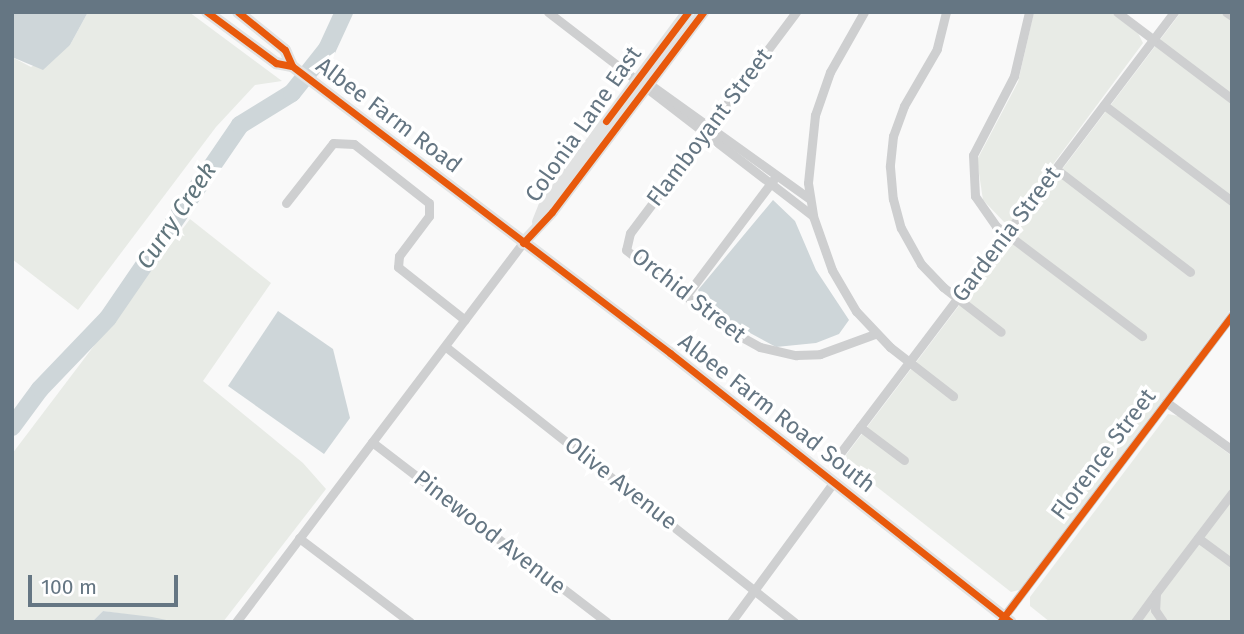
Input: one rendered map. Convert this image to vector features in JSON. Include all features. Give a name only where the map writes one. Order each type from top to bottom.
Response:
[{"type":"main road","points":[[207,12],[276,63],[292,66]]},
{"type":"main road","name":"Albee Farm Road","points":[[238,12],[285,50],[292,66],[523,243]]},
{"type":"main road","name":"Colonia Lane East","points":[[644,84],[688,12]]},
{"type":"main road","name":"Colonia Lane East","points":[[523,243],[537,225],[545,205],[704,12]]},
{"type":"main road","name":"Albee Farm Road South","points":[[523,243],[834,482],[1005,620],[1024,622]]},
{"type":"street","points":[[548,12],[644,84],[704,135],[813,216]]},
{"type":"street","name":"Flamboyant Street","points":[[625,244],[796,12]]},
{"type":"street","points":[[864,12],[820,98],[810,147],[810,199],[813,216],[838,282],[875,334],[953,396]]},
{"type":"street","points":[[946,12],[937,49],[898,121],[890,167],[896,213],[906,240],[928,272],[1001,332]]},
{"type":"street","points":[[1029,12],[1018,66],[971,163],[977,202],[1006,234],[1142,337]]},
{"type":"street","points":[[1116,12],[1232,99]]},
{"type":"street","name":"Gardenia Street","points":[[838,456],[1174,12]]},
{"type":"street","points":[[1226,12],[1232,16]]},
{"type":"street","points":[[644,84],[711,126],[810,199]]},
{"type":"street","points":[[1104,105],[1232,201]]},
{"type":"street","points":[[286,203],[333,143],[344,140],[354,144],[429,203],[429,216],[399,256],[399,271],[465,320]]},
{"type":"street","points":[[1056,169],[1190,272]]},
{"type":"street","points":[[685,297],[777,175]]},
{"type":"street","name":"Colonia Lane East","points":[[236,622],[523,243]]},
{"type":"street","name":"Orchid Street","points":[[625,244],[629,254],[739,337],[782,353],[834,351],[875,334]]},
{"type":"street","name":"Florence Street","points":[[1005,620],[1232,316]]},
{"type":"street","name":"Olive Avenue","points":[[446,346],[705,547],[753,591],[793,622]]},
{"type":"street","points":[[1166,402],[1232,450]]},
{"type":"street","points":[[860,427],[904,460]]},
{"type":"street","name":"Pinewood Avenue","points":[[372,442],[607,622]]},
{"type":"street","points":[[731,622],[834,482]]},
{"type":"street","points":[[1136,622],[1232,494]]},
{"type":"street","points":[[299,538],[410,622]]},
{"type":"street","points":[[1198,538],[1232,563]]},
{"type":"street","points":[[1156,593],[1155,610],[1163,622]]},
{"type":"shaded area","points":[[12,12],[88,12],[70,45],[43,70],[12,57]]},
{"type":"shaded area","points":[[88,12],[189,12],[282,81],[255,85],[216,127],[78,310],[12,259],[12,57],[31,67],[70,45]]},
{"type":"shaded area","points":[[1034,12],[1110,12],[1138,33],[1143,43],[1011,221],[1004,222],[983,200],[977,160],[1018,82]]},
{"type":"shaded area","points":[[1181,12],[1219,12],[1232,22],[1232,308],[1019,590],[1011,592],[849,465],[846,455]]},
{"type":"shaded area","points":[[773,200],[795,221],[816,270],[849,320],[839,334],[816,343],[776,347],[711,312],[698,290]]},
{"type":"shaded area","points":[[190,219],[271,283],[203,381],[303,463],[326,489],[223,622],[176,622],[103,611],[92,622],[12,622],[12,454]]},
{"type":"shaded area","points":[[278,311],[333,349],[350,418],[324,454],[228,386]]},
{"type":"shaded area","points":[[1168,414],[1178,416],[1232,456],[1232,622],[1050,622],[1030,606],[1030,597]]},
{"type":"shaded area","points":[[103,611],[152,617],[176,622],[92,622]]},
{"type":"waterway","name":"Curry Creek","points":[[12,427],[40,389],[108,318],[240,125],[292,93],[327,49],[344,12]]},
{"type":"cycle path","points":[[207,12],[276,63],[292,66]]},
{"type":"cycle path","points":[[238,12],[285,50],[292,66],[670,353],[1011,622]]},
{"type":"cycle path","points":[[606,121],[688,12]]},
{"type":"cycle path","points":[[523,243],[552,212],[703,12]]},
{"type":"cycle path","points":[[1000,622],[1232,315]]}]
